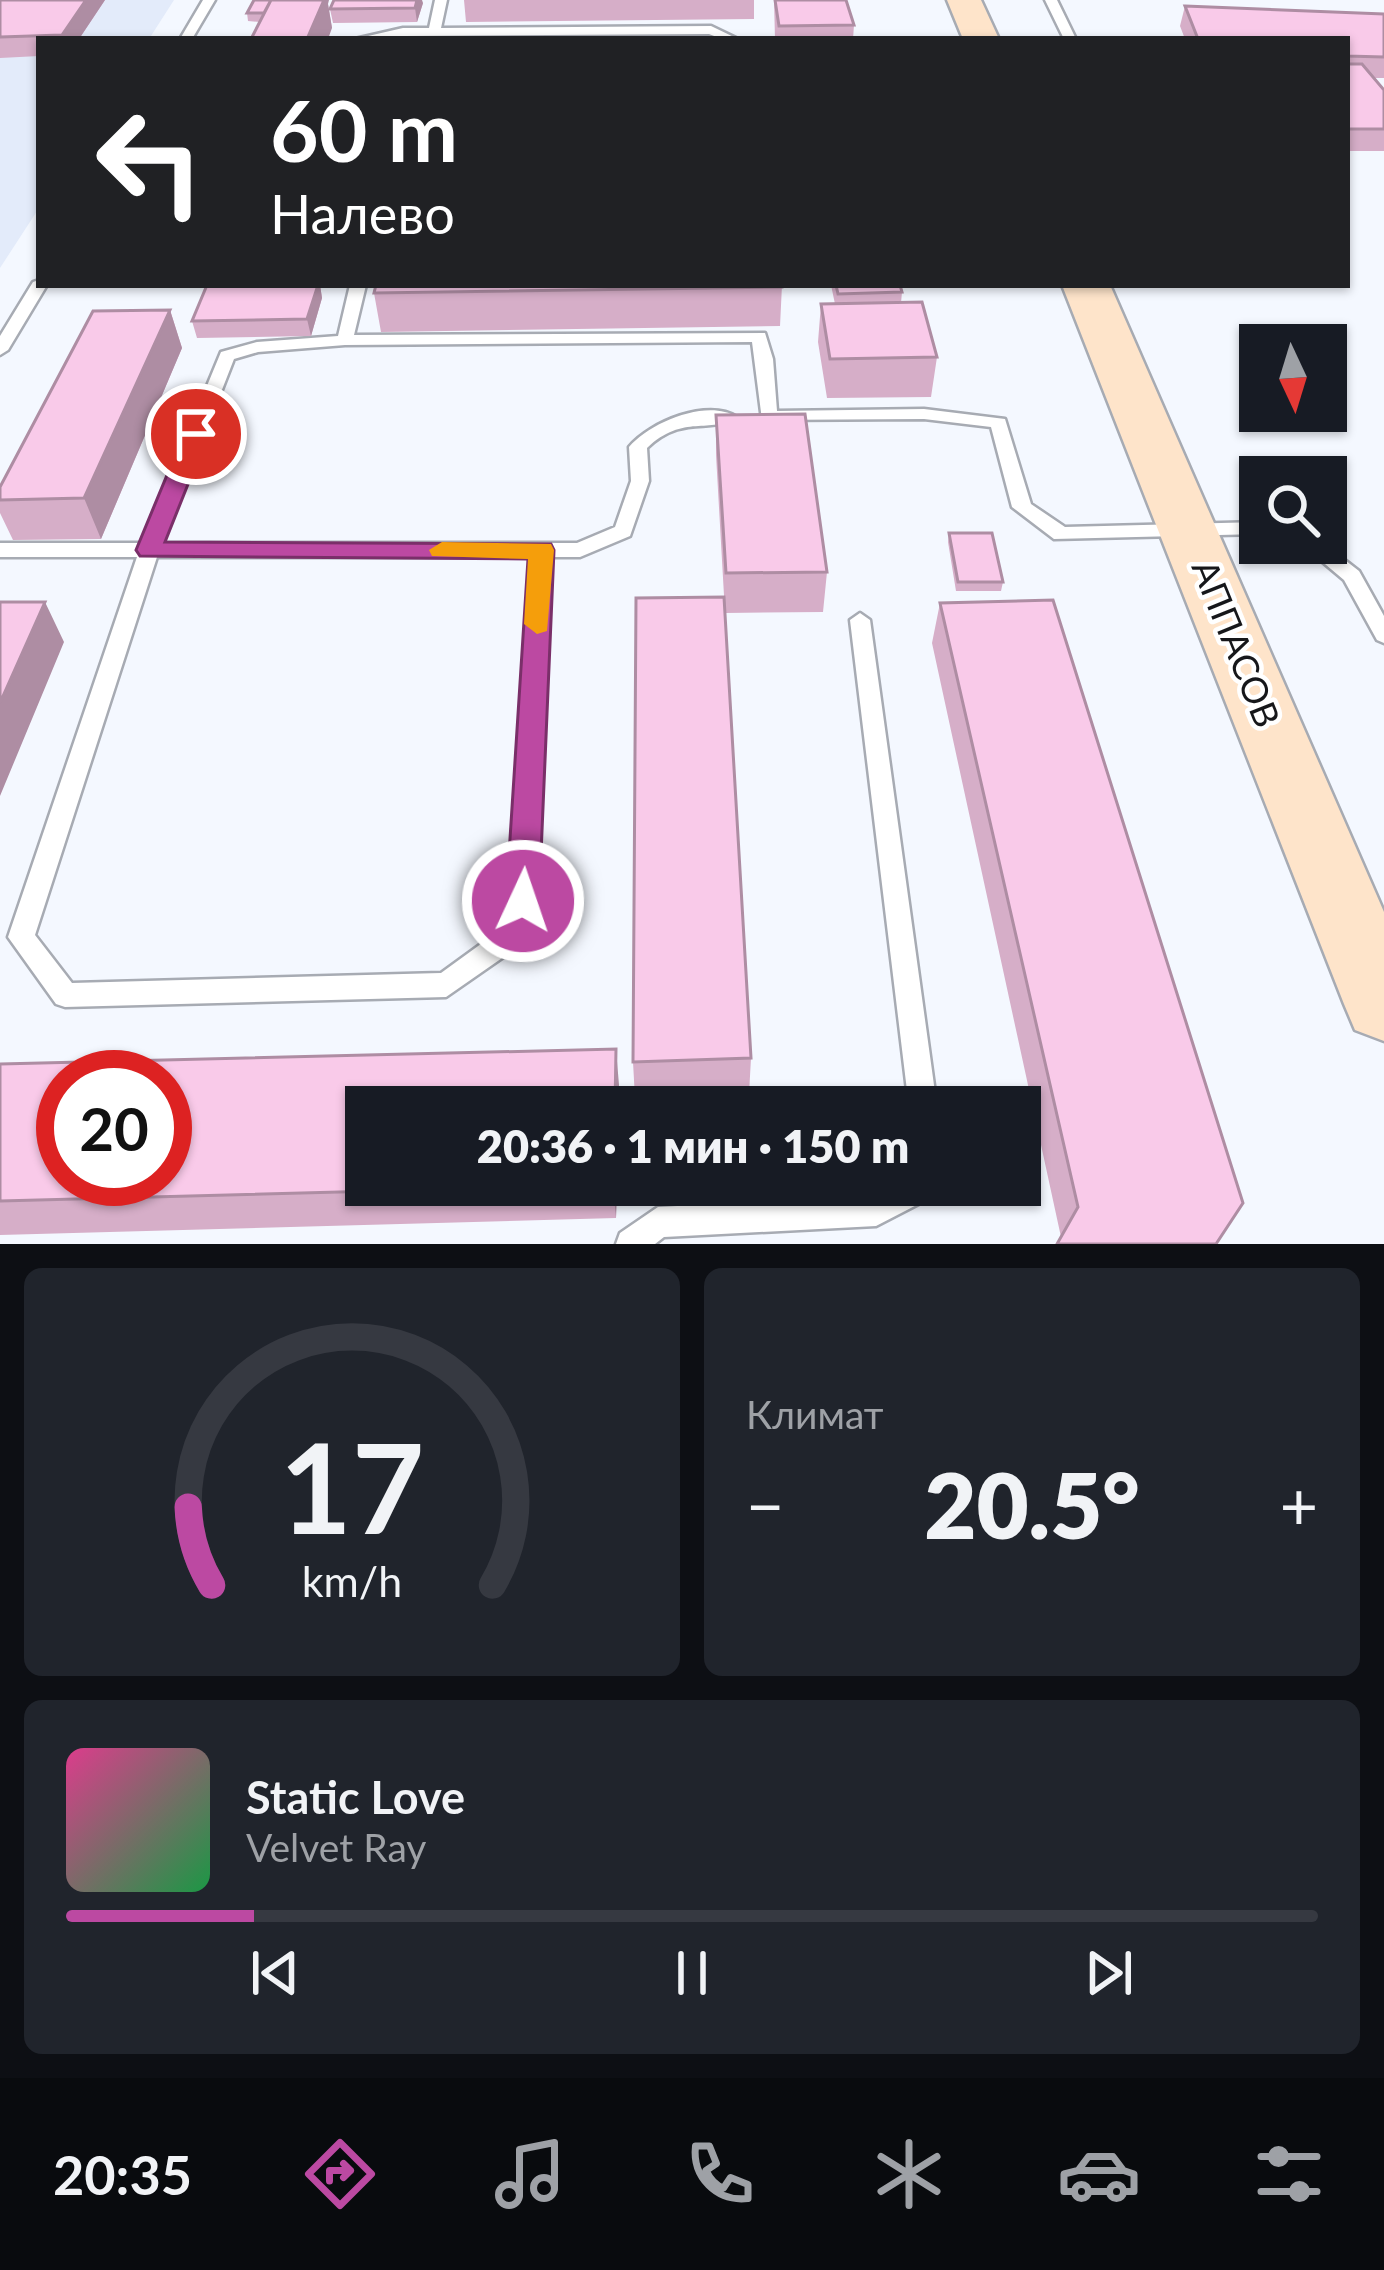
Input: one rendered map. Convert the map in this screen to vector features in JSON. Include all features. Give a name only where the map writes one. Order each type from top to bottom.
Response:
[{"type":"street","points":[[964,0],[980,36]]},
{"type":"street","name":"АППАСОВ","points":[[1087,288],[1377,965]]},
{"type":"lane","points":[[188,36],[209,0]]},
{"type":"lane","points":[[434,32],[442,0]]},
{"type":"lane","points":[[1051,0],[1069,36]]},
{"type":"lane","points":[[393,36],[711,30],[725,36]]},
{"type":"lane","points":[[0,350],[37,288]]},
{"type":"lane","points":[[345,340],[357,288]]},
{"type":"lane","points":[[542,550],[523,901],[506,941],[446,985],[65,995],[21,938],[149,550],[227,356],[257,347],[345,340],[759,337],[766,359],[768,416],[924,414],[999,423],[1022,507],[1061,534],[1239,530]]},
{"type":"lane","points":[[0,550],[580,550],[623,531],[640,481],[638,447],[655,428],[680,418],[728,417]]},
{"type":"lane","points":[[1337,564],[1352,576],[1384,634]]},
{"type":"lane","points":[[860,620],[919,1086]]},
{"type":"lane","points":[[631,1244],[658,1222],[876,1211],[885,1206]]},
{"type":"shaded area","points":[[0,0],[174,0],[151,36],[36,36],[36,213],[0,268]]},
{"type":"building","points":[[0,0],[86,0],[62,35],[0,37]]},
{"type":"building","points":[[254,0],[271,0],[264,13],[247,13]]},
{"type":"building","points":[[271,0],[324,0],[308,36],[253,36]]},
{"type":"building","points":[[334,0],[417,0],[415,8],[330,9]]},
{"type":"building","points":[[775,0],[846,0],[854,25],[779,26]]},
{"type":"building","points":[[1185,6],[1384,14],[1384,57],[1350,56],[1350,36],[1197,36]]},
{"type":"building","points":[[1350,64],[1362,64],[1384,90],[1384,129],[1350,129]]},
{"type":"building","points":[[206,288],[317,288],[307,319],[192,321]]},
{"type":"building","points":[[375,288],[714,288],[374,293]]},
{"type":"building","points":[[837,288],[901,288],[902,292],[838,294]]},
{"type":"building","points":[[922,302],[937,357],[830,359],[821,304]]},
{"type":"building","points":[[170,310],[84,498],[0,500],[0,487],[93,311]]},
{"type":"building","points":[[805,414],[827,572],[726,573],[716,415]]},
{"type":"building","points":[[949,533],[992,533],[1003,582],[958,582]]},
{"type":"building","points":[[724,597],[751,1058],[633,1062],[636,598]]},
{"type":"building","points":[[1053,600],[1243,1203],[1216,1244],[1057,1244],[1078,1207],[940,603]]},
{"type":"building","points":[[0,602],[45,602],[0,703]]},
{"type":"building","points":[[616,1049],[615,1086],[345,1086],[345,1192],[192,1196],[192,1059]]},
{"type":"building","points":[[36,1063],[36,1200],[0,1201],[0,1064]]},
{"type":"slow traffic","points":[[442,550],[542,550],[537,624]]},
{"type":"route","points":[[196,434],[149,550],[542,550],[523,901]]}]
